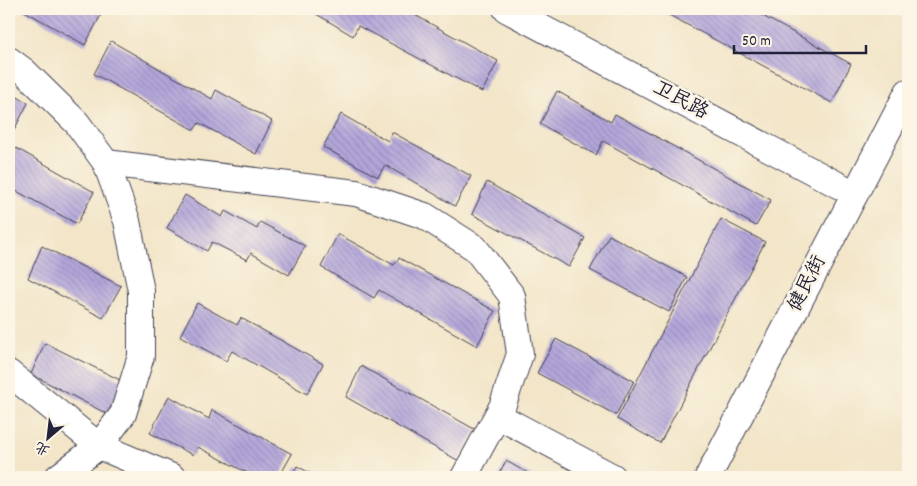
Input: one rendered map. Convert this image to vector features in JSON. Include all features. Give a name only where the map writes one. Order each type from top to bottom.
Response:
[{"type":"street","name":"卫民路","points":[[506,9],[855,194]]},
{"type":"street","points":[[9,60],[24,71],[77,123],[106,163],[127,221],[141,291],[141,356],[123,414],[99,446],[58,477]]},
{"type":"street","name":"健民街","points":[[708,477],[908,92]]},
{"type":"street","points":[[106,163],[356,193],[425,216],[475,248],[512,296],[520,354],[498,416],[464,477]]},
{"type":"street","points":[[9,373],[99,446],[172,477]]},
{"type":"street","points":[[498,416],[613,477]]},
{"type":"building","points":[[21,9],[97,9],[103,11],[85,45]]},
{"type":"building","points":[[308,9],[404,9],[498,61],[482,92],[358,26],[353,36]]},
{"type":"building","points":[[658,9],[750,9],[851,64],[832,103]]},
{"type":"building","points":[[111,41],[212,99],[216,90],[272,121],[256,154],[199,123],[194,130],[94,74]]},
{"type":"building","points":[[557,91],[611,122],[615,114],[771,200],[756,226],[603,141],[596,155],[540,124]]},
{"type":"building","points":[[9,92],[28,103],[9,140]]},
{"type":"building","points":[[341,114],[388,141],[392,132],[471,176],[455,206],[385,165],[378,177],[323,147]]},
{"type":"building","points":[[16,148],[94,192],[77,224],[9,187],[9,161]]},
{"type":"building","points":[[487,182],[585,238],[569,267],[472,214]]},
{"type":"building","points":[[185,195],[222,217],[225,211],[257,229],[260,222],[305,246],[289,275],[251,253],[247,260],[212,242],[207,251],[167,228]]},
{"type":"building","points":[[721,219],[765,242],[660,443],[617,419]]},
{"type":"building","points":[[338,234],[394,265],[399,258],[495,311],[477,346],[379,290],[374,298],[321,267]]},
{"type":"building","points":[[609,235],[687,277],[669,312],[590,270]]},
{"type":"building","points":[[42,246],[121,286],[103,318],[28,278]]},
{"type":"building","points":[[197,303],[237,325],[241,318],[323,364],[307,394],[232,351],[226,361],[180,336]]},
{"type":"building","points":[[556,339],[634,381],[616,415],[537,373]]},
{"type":"building","points":[[45,343],[124,382],[107,414],[31,374]]},
{"type":"building","points":[[361,366],[476,430],[459,461],[346,397]]},
{"type":"building","points":[[169,396],[209,419],[212,410],[292,454],[279,477],[255,477],[198,447],[193,455],[150,433]]},
{"type":"building","points":[[506,461],[535,477],[497,477]]},
{"type":"building","points":[[297,466],[317,477],[291,477]]}]
